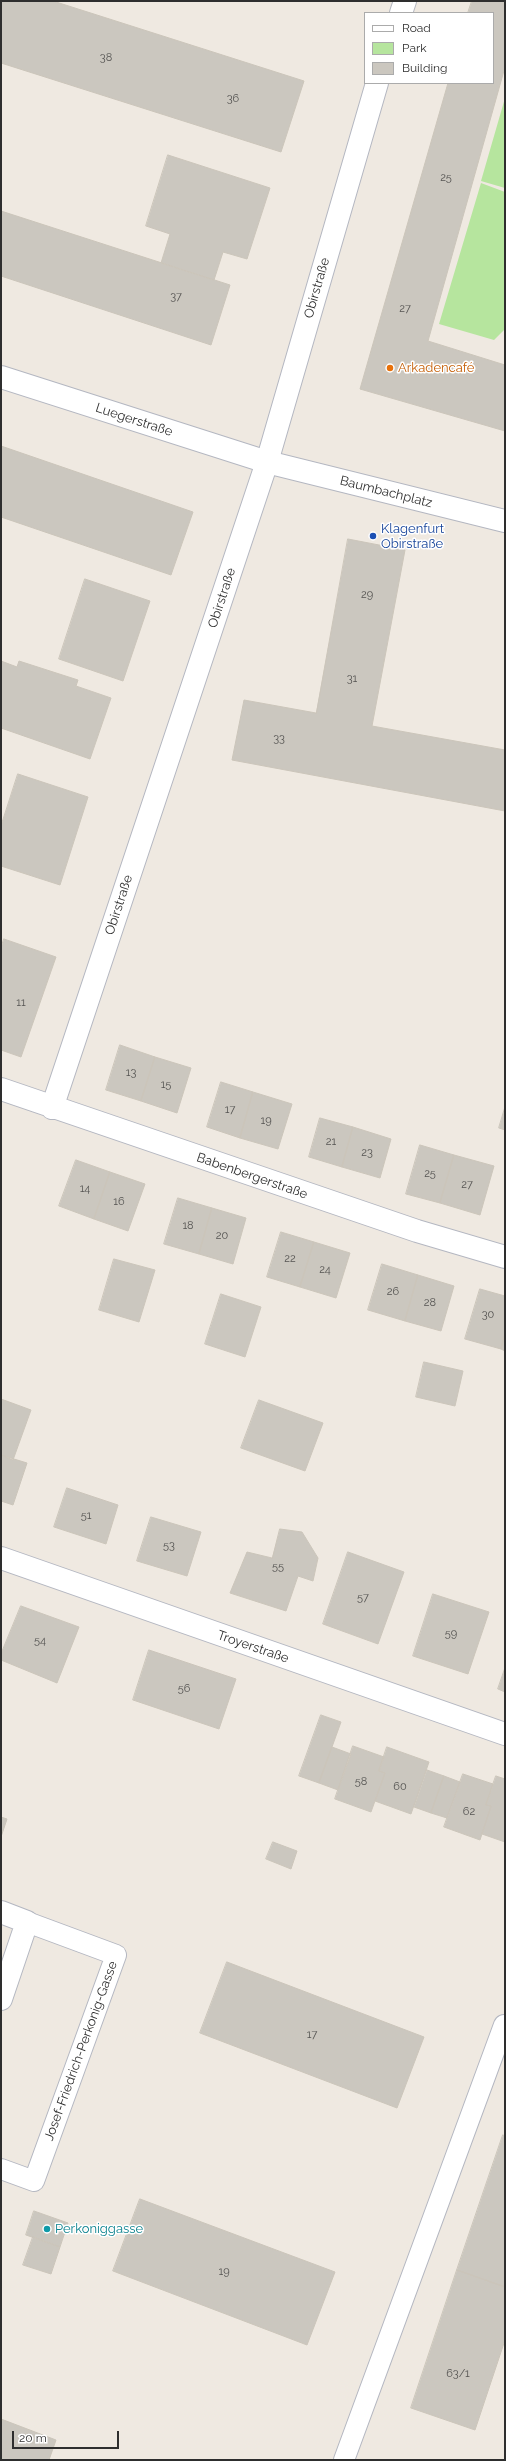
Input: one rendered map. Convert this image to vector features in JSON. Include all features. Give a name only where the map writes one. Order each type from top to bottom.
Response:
[{"type":"street","points":[[401,12],[405,1]]},
{"type":"street","name":"Obirstraße","points":[[52,1108],[267,462],[377,84]]},
{"type":"street","name":"Luegerstraße","points":[[1,377],[267,462]]},
{"type":"street","name":"Baumbachplatz","points":[[267,462],[505,521]]},
{"type":"street","name":"Babenbergerstraße","points":[[1,1090],[417,1231],[505,1257]]},
{"type":"street","name":"Troyerstraße","points":[[1,1558],[505,1734]]},
{"type":"street","name":"Josef-Friedrich-Perkonig-Gasse","points":[[1,1912],[27,1922]]},
{"type":"street","points":[[1,1999],[27,1922]]},
{"type":"lane","name":"Josef-Friedrich-Perkonig-Gasse","points":[[1,2169],[34,2181],[116,1955],[27,1922]]},
{"type":"lane","points":[[344,2460],[504,2025]]},
{"type":"green space","points":[[505,98],[505,188],[481,181]]},
{"type":"green space","points":[[481,183],[505,192],[505,329],[494,340],[439,324]]},
{"type":"building","points":[[1,1],[53,1],[304,81],[281,152],[1,63]]},
{"type":"building","points":[[472,1],[505,1],[505,67],[428,341],[505,365],[505,431],[360,389],[448,84],[494,84],[494,12],[468,12]]},
{"type":"building","points":[[168,155],[270,188],[247,259],[223,252],[214,280],[161,263],[170,234],[146,226]]},
{"type":"building","points":[[1,211],[230,285],[211,345],[1,276]]},
{"type":"building","points":[[1,446],[193,512],[171,575],[1,517]]},
{"type":"building","points":[[348,539],[405,550],[372,726],[505,750],[505,811],[232,760],[244,700],[316,713]]},
{"type":"building","points":[[85,579],[150,601],[123,681],[59,659]]},
{"type":"building","points":[[1,661],[17,667],[19,661],[78,680],[76,686],[111,698],[90,759],[1,728]]},
{"type":"building","points":[[18,774],[88,797],[60,885],[1,866],[1,826]]},
{"type":"building","points":[[4,939],[56,957],[21,1057],[1,1050],[1,948]]},
{"type":"building","points":[[120,1045],[155,1057],[141,1101],[106,1090]]},
{"type":"building","points":[[155,1057],[191,1068],[177,1113],[141,1101]]},
{"type":"building","points":[[221,1082],[253,1092],[240,1138],[207,1127]]},
{"type":"building","points":[[253,1092],[292,1104],[278,1149],[240,1138]]},
{"type":"building","points":[[505,1107],[505,1130],[499,1128]]},
{"type":"building","points":[[320,1118],[353,1127],[342,1167],[309,1157]]},
{"type":"building","points":[[353,1127],[391,1139],[380,1178],[342,1167]]},
{"type":"building","points":[[420,1145],[454,1155],[440,1203],[406,1194]]},
{"type":"building","points":[[454,1155],[494,1166],[480,1215],[440,1203]]},
{"type":"building","points":[[76,1160],[110,1172],[94,1219],[59,1206]]},
{"type":"building","points":[[110,1172],[145,1184],[128,1231],[94,1219]]},
{"type":"building","points":[[178,1198],[212,1208],[199,1254],[164,1244]]},
{"type":"building","points":[[212,1208],[246,1218],[233,1264],[199,1254]]},
{"type":"building","points":[[281,1232],[314,1242],[300,1287],[267,1277]]},
{"type":"building","points":[[314,1242],[350,1253],[336,1298],[300,1287]]},
{"type":"building","points":[[114,1259],[155,1270],[139,1322],[99,1310]]},
{"type":"building","points":[[382,1264],[418,1275],[405,1321],[368,1310]]},
{"type":"building","points":[[418,1275],[454,1286],[441,1331],[405,1321]]},
{"type":"building","points":[[480,1289],[505,1296],[505,1334],[501,1349],[465,1339]]},
{"type":"building","points":[[221,1294],[261,1307],[245,1357],[205,1344]]},
{"type":"building","points":[[505,1334],[505,1351],[501,1349]]},
{"type":"building","points":[[424,1362],[463,1371],[455,1406],[416,1397]]},
{"type":"building","points":[[1,1399],[31,1410],[13,1460],[1,1455]]},
{"type":"building","points":[[259,1400],[323,1423],[305,1471],[241,1448]]},
{"type":"building","points":[[1,1455],[27,1463],[13,1505],[1,1501]]},
{"type":"building","points":[[67,1488],[118,1505],[106,1544],[54,1527]]},
{"type":"building","points":[[151,1517],[201,1532],[187,1576],[137,1561]]},
{"type":"building","points":[[280,1529],[302,1532],[318,1558],[313,1581],[298,1576],[286,1611],[230,1593],[247,1552],[272,1558]]},
{"type":"building","points":[[348,1552],[404,1572],[378,1644],[323,1624]]},
{"type":"building","points":[[433,1594],[489,1612],[468,1674],[413,1656]]},
{"type":"building","points":[[21,1606],[79,1627],[57,1683],[1,1660],[1,1654]]},
{"type":"building","points":[[149,1650],[236,1679],[219,1729],[133,1700]]},
{"type":"building","points":[[505,1668],[505,1692],[498,1689]]},
{"type":"building","points":[[321,1715],[341,1722],[319,1783],[299,1776]]},
{"type":"building","points":[[353,1746],[384,1757],[379,1771],[385,1773],[371,1812],[335,1799]]},
{"type":"building","points":[[332,1747],[351,1754],[338,1790],[319,1783]]},
{"type":"building","points":[[387,1747],[429,1762],[411,1814],[375,1801],[385,1773],[379,1771]]},
{"type":"building","points":[[427,1770],[444,1776],[431,1813],[414,1807]]},
{"type":"building","points":[[463,1774],[493,1784],[486,1805],[491,1806],[480,1840],[444,1827]]},
{"type":"building","points":[[444,1776],[460,1782],[447,1818],[431,1813]]},
{"type":"building","points":[[496,1776],[505,1779],[505,1842],[482,1834],[491,1806],[486,1805]]},
{"type":"building","points":[[1,1817],[7,1819],[1,1837]]},
{"type":"building","points":[[273,1842],[297,1851],[291,1869],[266,1859]]},
{"type":"building","points":[[227,1962],[424,2037],[397,2108],[200,2033]]},
{"type":"building","points":[[503,2135],[505,2136],[505,2287],[457,2270]]},
{"type":"building","points":[[140,2199],[335,2272],[307,2345],[113,2271]]},
{"type":"building","name":"Perkoniggasse","points":[[34,2211],[68,2223],[60,2247],[26,2235]]},
{"type":"building","points":[[33,2237],[60,2247],[51,2274],[23,2265]]},
{"type":"building","points":[[457,2270],[505,2287],[505,2340],[475,2430],[411,2408]]},
{"type":"building","points":[[1,2419],[56,2440],[49,2460],[1,2460]]},
{"type":"place","name":"Arkadencafé","points":[[390,368]]},
{"type":"place","name":"Klagenfurt Obirstraße","points":[[373,536]]},
{"type":"place","name":"Perkoniggasse","points":[[47,2229]]}]
